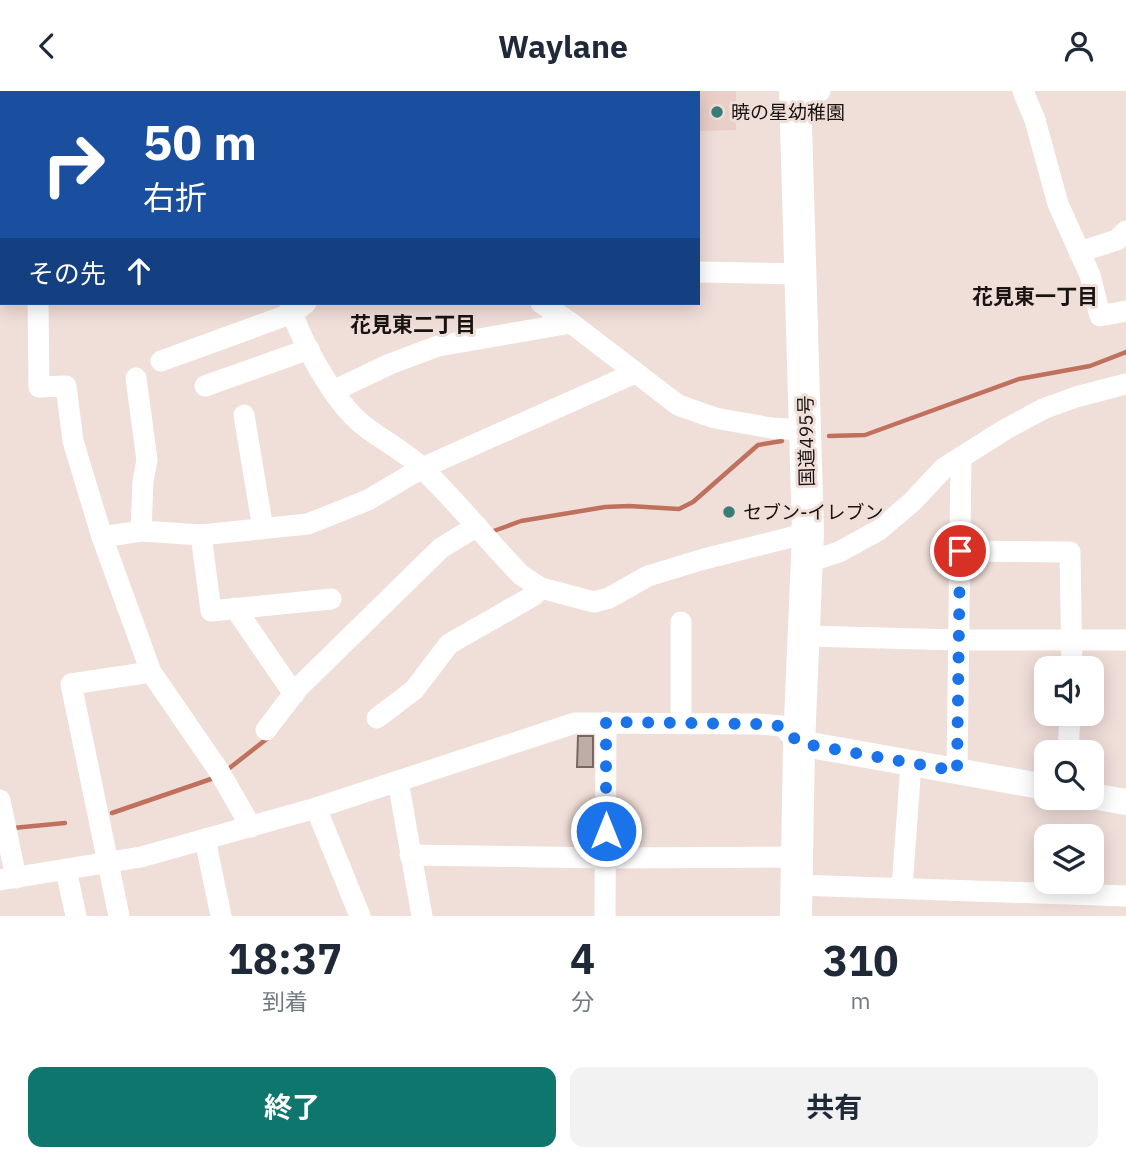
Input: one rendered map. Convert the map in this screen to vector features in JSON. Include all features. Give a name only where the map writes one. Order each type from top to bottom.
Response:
[{"type":"highway","name":"国道495号","points":[[796,886],[808,548],[807,430],[800,274],[804,93]]},
{"type":"main road","points":[[799,743],[1034,785]]},
{"type":"main road","points":[[1104,798],[1126,802]]},
{"type":"street","points":[[1023,91],[1035,120],[1058,204],[1090,275],[1100,316],[1126,311]]},
{"type":"street","points":[[1079,252],[1117,240],[1126,231]]},
{"type":"street","points":[[700,272],[800,274]]},
{"type":"street","points":[[38,305],[39,387],[66,386],[73,441],[102,537],[151,672],[219,771],[251,827]]},
{"type":"street","points":[[544,305],[678,405],[695,412],[771,428],[807,430]]},
{"type":"street","points":[[161,361],[296,306],[309,349],[333,391],[362,425],[394,445],[422,468],[521,575],[541,588],[594,602],[609,598],[648,576],[716,555],[808,548],[839,552],[879,530],[912,502],[944,468],[961,457],[1043,409],[1126,384]]},
{"type":"street","points":[[333,391],[390,364],[438,346],[571,323]]},
{"type":"street","points":[[205,386],[309,349]]},
{"type":"street","points":[[102,537],[141,531],[201,535],[308,524],[368,500],[422,468],[635,373]]},
{"type":"street","points":[[136,378],[147,460],[143,481],[141,531]]},
{"type":"street","points":[[244,415],[263,529]]},
{"type":"street","points":[[957,771],[961,457]]},
{"type":"street","points":[[266,730],[294,694],[441,548],[477,526]]},
{"type":"street","points":[[201,535],[212,611],[331,599]]},
{"type":"street","points":[[960,551],[1070,552],[1072,656]]},
{"type":"street","points":[[377,718],[414,689],[449,644],[533,596],[541,588]]},
{"type":"street","points":[[235,608],[294,694]]},
{"type":"street","points":[[681,622],[681,723]]},
{"type":"street","points":[[805,636],[959,641],[1126,641]]},
{"type":"street","points":[[119,916],[71,684],[151,672]]},
{"type":"street","points":[[605,916],[606,722]]},
{"type":"street","points":[[0,800],[6,828],[8,879],[141,857],[251,827],[575,723],[782,726],[799,743]]},
{"type":"street","points":[[902,888],[911,764]]},
{"type":"street","points":[[398,781],[422,916]]},
{"type":"street","points":[[316,808],[360,916]]},
{"type":"street","points":[[205,839],[220,916]]},
{"type":"street","points":[[410,855],[606,858],[796,886],[1126,896]]},
{"type":"street","points":[[66,870],[76,916]]},
{"type":"shaded area","name":"暁の星幼稚園","points":[[700,91],[736,91],[736,130],[700,131]]},
{"type":"building","points":[[578,736],[593,736],[593,767],[577,767]]},
{"type":"waterway","points":[[829,436],[865,435],[1019,379],[1090,366],[1126,352]]},
{"type":"waterway","points":[[491,532],[521,521],[605,507],[679,509],[693,502],[758,445],[782,441]]},
{"type":"waterway","points":[[227,770],[268,738]]},
{"type":"waterway","points":[[112,813],[214,778]]},
{"type":"waterway","points":[[13,828],[65,823]]},
{"type":"place","name":"暁の星幼稚園","points":[[717,112]]},
{"type":"place","name":"セブン-イレブン","points":[[729,512]]},
{"type":"district","name":"花見東一丁目","points":[[1035,296]]},
{"type":"district","name":"花見東二丁目","points":[[413,324]]},
{"type":"route","points":[[606,831],[606,722],[782,726],[799,743],[957,771],[960,551]]}]
